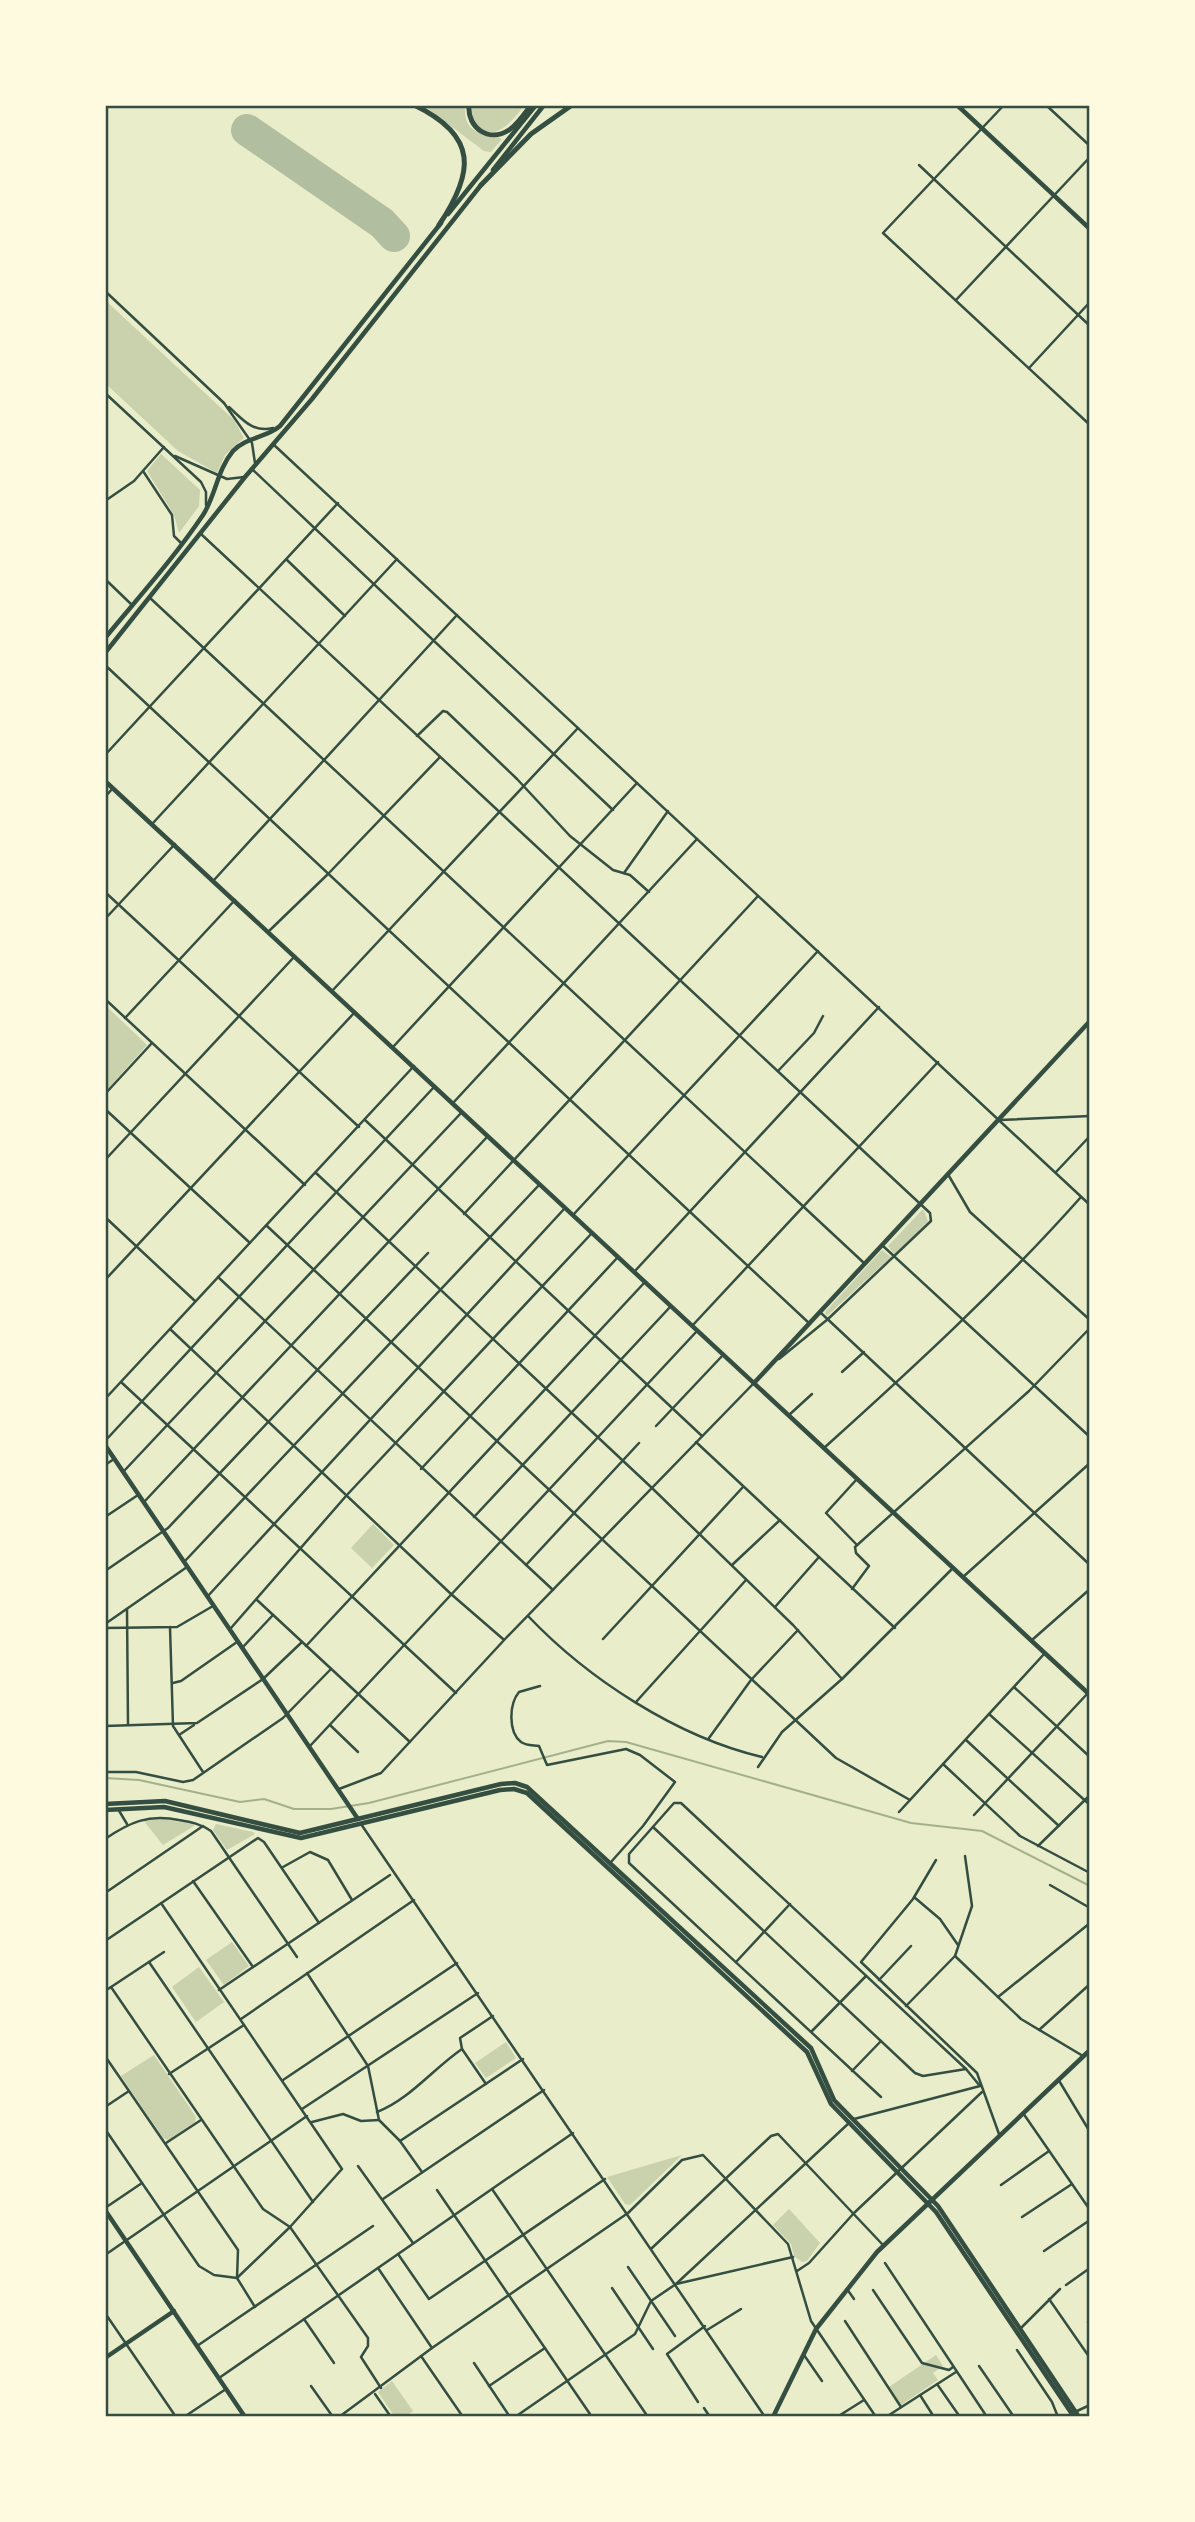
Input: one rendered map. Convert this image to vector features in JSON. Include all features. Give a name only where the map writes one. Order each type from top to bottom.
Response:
[{"type":"highway","points":[[414,105],[447,127],[459,143],[465,159],[461,190],[439,225]]},
{"type":"highway","points":[[469,105],[473,125],[482,132],[493,135],[512,128],[533,105]]},
{"type":"highway","points":[[481,185],[531,134],[572,105]]},
{"type":"main road","points":[[105,638],[205,511],[219,476],[233,451],[250,439],[267,434],[280,426],[533,105]]},
{"type":"main road","points":[[105,653],[386,306],[544,105]]},
{"type":"main road","points":[[957,105],[1090,229]]},
{"type":"main road","points":[[379,300],[386,306]]},
{"type":"main road","points":[[105,781],[1089,1694]]},
{"type":"main road","points":[[754,1383],[1090,1021]]},
{"type":"main road","points":[[105,1443],[359,1821]]},
{"type":"main road","points":[[105,1810],[164,1807],[297,1838],[501,1784],[519,1784],[533,1791],[811,2048],[820,2063],[831,2095],[850,2122]]},
{"type":"main road","points":[[105,1804],[165,1801],[300,1833],[500,1790],[514,1788],[527,1793],[802,2046],[814,2062],[827,2099],[929,2202],[1021,2328],[1076,2415]]},
{"type":"main road","points":[[773,2417],[816,2329],[883,2245],[1090,2051]]},
{"type":"main road","points":[[929,2202],[1076,2415]]},
{"type":"main road","points":[[105,2209],[245,2417]]},
{"type":"main road","points":[[105,2358],[174,2311]]},
{"type":"street","points":[[1004,105],[883,233],[1090,425]]},
{"type":"street","points":[[1046,105],[1090,146]]},
{"type":"street","points":[[955,300],[1090,157]]},
{"type":"street","points":[[919,165],[1090,326]]},
{"type":"street","points":[[105,292],[257,429],[280,426]]},
{"type":"street","points":[[1029,368],[1090,302]]},
{"type":"street","points":[[105,393],[204,485],[207,499],[205,511]]},
{"type":"street","points":[[224,402],[250,439],[256,456],[252,469],[613,810]]},
{"type":"street","points":[[273,444],[1090,1205]]},
{"type":"street","points":[[105,501],[143,471],[164,447]]},
{"type":"street","points":[[172,455],[219,476],[233,480],[246,477]]},
{"type":"street","points":[[143,471],[172,515],[174,537],[181,543]]},
{"type":"street","points":[[105,755],[338,503]]},
{"type":"street","points":[[201,534],[930,1213],[932,1221],[895,1257],[828,1319],[774,1363]]},
{"type":"street","points":[[286,559],[345,616]]},
{"type":"street","points":[[153,823],[397,559]]},
{"type":"street","points":[[105,579],[132,604]]},
{"type":"street","points":[[149,597],[866,1265]]},
{"type":"street","points":[[214,880],[457,615]]},
{"type":"street","points":[[105,665],[810,1324]]},
{"type":"street","points":[[417,736],[443,711],[447,712],[581,845],[613,870],[624,873],[649,892]]},
{"type":"street","points":[[332,991],[578,728]]},
{"type":"street","points":[[269,931],[328,874],[440,757]]},
{"type":"street","points":[[393,1047],[638,783]]},
{"type":"street","points":[[105,797],[113,788]]},
{"type":"street","points":[[624,873],[668,811]]},
{"type":"street","points":[[453,1103],[697,839]]},
{"type":"street","points":[[105,919],[175,844]]},
{"type":"street","points":[[105,892],[359,1126]]},
{"type":"street","points":[[464,1214],[758,896]]},
{"type":"street","points":[[125,1017],[235,900]]},
{"type":"street","points":[[573,1215],[818,951]]},
{"type":"street","points":[[105,1160],[295,956]]},
{"type":"street","points":[[105,999],[305,1185]]},
{"type":"street","points":[[634,1272],[879,1007]]},
{"type":"street","points":[[105,1280],[355,1012]]},
{"type":"street","points":[[778,1071],[814,1033],[823,1016]]},
{"type":"street","points":[[105,1094],[152,1043]]},
{"type":"street","points":[[692,1326],[938,1062]]},
{"type":"street","points":[[105,1399],[414,1066]]},
{"type":"street","points":[[105,1443],[435,1086]]},
{"type":"street","points":[[105,1109],[250,1243]]},
{"type":"street","points":[[122,1472],[462,1112]]},
{"type":"street","points":[[1000,1120],[1090,1116]]},
{"type":"street","points":[[365,1120],[702,1436]]},
{"type":"street","points":[[144,1502],[488,1136]]},
{"type":"street","points":[[1055,1173],[1090,1136]]},
{"type":"street","points":[[316,1173],[652,1488],[798,1630],[842,1679]]},
{"type":"street","points":[[948,1176],[970,1212],[1090,1320]]},
{"type":"street","points":[[105,1626],[185,1565],[540,1184]]},
{"type":"street","points":[[824,1448],[965,1321],[1025,1261],[1081,1197]]},
{"type":"street","points":[[207,1597],[565,1208]]},
{"type":"street","points":[[105,1217],[195,1301]]},
{"type":"street","points":[[267,1226],[839,1761],[910,1800]]},
{"type":"street","points":[[230,1630],[346,1496],[592,1233]]},
{"type":"street","points":[[883,1247],[1090,1437]]},
{"type":"street","points":[[105,1571],[163,1532],[428,1253]]},
{"type":"street","points":[[421,1469],[618,1257]]},
{"type":"street","points":[[218,1277],[553,1590]]},
{"type":"street","points":[[306,1646],[645,1282]]},
{"type":"street","points":[[474,1517],[671,1306]]},
{"type":"street","points":[[821,1313],[1090,1564]]},
{"type":"street","points":[[852,1589],[869,1566],[856,1553],[857,1545],[1034,1386],[1090,1328]]},
{"type":"street","points":[[170,1329],[399,1546],[504,1640]]},
{"type":"street","points":[[310,1746],[697,1331]]},
{"type":"street","points":[[842,1372],[863,1352]]},
{"type":"street","points":[[656,1426],[723,1355]]},
{"type":"street","points":[[121,1382],[456,1693]]},
{"type":"street","points":[[339,1789],[378,1775],[504,1640],[754,1383]]},
{"type":"street","points":[[789,1416],[812,1394]]},
{"type":"street","points":[[696,1442],[895,1628]]},
{"type":"street","points":[[526,1565],[639,1443]]},
{"type":"street","points":[[105,1465],[114,1459]]},
{"type":"street","points":[[964,1577],[1090,1463]]},
{"type":"street","points":[[857,1478],[826,1513],[857,1545]]},
{"type":"street","points":[[603,1639],[743,1487]]},
{"type":"street","points":[[105,1517],[138,1495]]},
{"type":"street","points":[[732,1565],[780,1520]]},
{"type":"street","points":[[775,1607],[818,1557]]},
{"type":"street","points":[[758,1767],[782,1732],[842,1679],[954,1568]]},
{"type":"street","points":[[636,1702],[746,1580]]},
{"type":"street","points":[[1031,1640],[1090,1589]]},
{"type":"street","points":[[257,1600],[410,1742]]},
{"type":"street","points":[[105,1626],[170,1627],[184,1624],[213,1605]]},
{"type":"street","points":[[127,1609],[128,1726]]},
{"type":"street","points":[[242,1648],[273,1615]]},
{"type":"street","points":[[528,1616],[568,1656],[636,1702],[736,1750],[763,1757]]},
{"type":"street","points":[[170,1627],[173,1726],[203,1773]]},
{"type":"street","points":[[709,1738],[751,1680],[798,1630]]},
{"type":"street","points":[[172,1683],[181,1681],[237,1642]]},
{"type":"street","points":[[179,1735],[263,1679],[302,1642]]},
{"type":"street","points":[[899,1812],[1045,1653]]},
{"type":"street","points":[[105,1772],[136,1772],[188,1782],[287,1714],[331,1669]]},
{"type":"street","points":[[540,1686],[519,1692],[513,1703],[512,1716],[518,1739],[526,1745],[538,1746],[543,1760],[551,1766],[626,1749],[640,1755],[675,1782],[643,1826],[611,1862]]},
{"type":"street","points":[[1014,1687],[1090,1756]]},
{"type":"street","points":[[974,1815],[1089,1694]]},
{"type":"street","points":[[989,1714],[1090,1805]]},
{"type":"street","points":[[105,1726],[173,1726],[197,1723]]},
{"type":"street","points":[[330,1725],[358,1752]]},
{"type":"street","points":[[965,1740],[1059,1826]]},
{"type":"street","points":[[943,1764],[1020,1836],[1090,1873]]},
{"type":"street","points":[[1038,1846],[1090,1795]]},
{"type":"street","points":[[881,2097],[627,1859],[674,1803],[681,1803],[966,2069],[980,2086]]},
{"type":"street","points":[[117,1809],[127,1824]]},
{"type":"street","points":[[105,1839],[127,1824],[157,1816],[203,1826],[297,1957]]},
{"type":"street","points":[[359,1821],[765,2417]]},
{"type":"street","points":[[105,1893],[203,1826]]},
{"type":"street","points":[[653,1826],[918,2075],[966,2069]]},
{"type":"street","points":[[105,1941],[254,1838],[264,1842],[319,1923]]},
{"type":"street","points":[[282,1868],[310,1852],[325,1857],[352,1900]]},
{"type":"street","points":[[906,2006],[955,1956],[972,1906],[965,1856]]},
{"type":"street","points":[[936,1860],[914,1896],[863,1956],[862,1963],[977,2073],[999,2135]]},
{"type":"street","points":[[219,1990],[390,1875]]},
{"type":"street","points":[[193,1880],[253,1967]]},
{"type":"street","points":[[1050,1885],[1090,1908]]},
{"type":"street","points":[[914,1896],[940,1919],[958,1945]]},
{"type":"street","points":[[240,2020],[414,1900]]},
{"type":"street","points":[[161,1903],[312,2122],[342,2172],[237,2278]]},
{"type":"street","points":[[736,1962],[790,1905]]},
{"type":"street","points":[[998,1997],[1090,1923]]},
{"type":"street","points":[[879,1980],[911,1946]]},
{"type":"street","points":[[105,1991],[164,1952]]},
{"type":"street","points":[[955,1956],[998,1997],[1039,2030],[1083,2056]]},
{"type":"street","points":[[149,1962],[313,2203]]},
{"type":"street","points":[[283,2080],[457,1963]]},
{"type":"street","points":[[307,1973],[368,2066],[379,2120],[400,2141],[422,2172]]},
{"type":"street","points":[[812,2032],[866,1976]]},
{"type":"street","points":[[1039,2030],[1090,1984]]},
{"type":"street","points":[[111,1987],[263,2209],[290,2227],[368,2338],[368,2346],[361,2357],[381,2388]]},
{"type":"street","points":[[302,2109],[478,1993]]},
{"type":"street","points":[[486,2084],[462,2049],[460,2038],[493,2016]]},
{"type":"street","points":[[169,2074],[244,2025]]},
{"type":"street","points":[[852,2071],[881,2041]]},
{"type":"street","points":[[377,2112],[408,2093],[462,2049]]},
{"type":"street","points":[[105,2056],[238,2250],[237,2278],[255,2307]]},
{"type":"street","points":[[400,2141],[523,2059]]},
{"type":"street","points":[[1058,2079],[1090,2132]]},
{"type":"street","points":[[474,2363],[513,2417],[635,2334],[651,2301],[676,2284],[850,2122],[980,2086]]},
{"type":"street","points":[[383,2199],[544,2090]]},
{"type":"street","points":[[105,2107],[129,2091]]},
{"type":"street","points":[[797,2271],[809,2263],[854,2213],[982,2092]]},
{"type":"street","points":[[1023,2113],[1090,2210]]},
{"type":"street","points":[[312,2122],[343,2114],[361,2121],[379,2120]]},
{"type":"street","points":[[105,2255],[307,2116]]},
{"type":"street","points":[[166,2144],[201,2120]]},
{"type":"street","points":[[105,2129],[199,2266],[214,2275],[237,2278]]},
{"type":"street","points":[[219,2378],[573,2133]]},
{"type":"street","points":[[652,2248],[771,2136],[778,2134],[883,2245]]},
{"type":"street","points":[[1001,2185],[1049,2151]]},
{"type":"street","points":[[339,2417],[432,2348],[628,2213],[682,2160],[705,2156],[788,2244],[809,2316],[876,2417]]},
{"type":"street","points":[[358,2166],[413,2243]]},
{"type":"street","points":[[398,2254],[429,2299],[605,2179]]},
{"type":"street","points":[[105,2209],[142,2183]]},
{"type":"street","points":[[1022,2217],[1072,2184]]},
{"type":"street","points":[[492,2189],[648,2417]]},
{"type":"street","points":[[437,2190],[592,2417]]},
{"type":"street","points":[[1044,2251],[1090,2220]]},
{"type":"street","points":[[197,2346],[373,2226]]},
{"type":"street","points":[[676,2284],[793,2257]]},
{"type":"street","points":[[885,2263],[987,2417]]},
{"type":"street","points":[[628,2267],[675,2336]]},
{"type":"street","points":[[378,2268],[432,2348]]},
{"type":"street","points":[[1066,2285],[1090,2268]]},
{"type":"street","points":[[612,2288],[653,2349]]},
{"type":"street","points":[[847,2289],[854,2299]]},
{"type":"street","points":[[1021,2328],[1060,2289]]},
{"type":"street","points":[[873,2290],[922,2363],[949,2370],[953,2367]]},
{"type":"street","points":[[1049,2300],[1090,2358]]},
{"type":"street","points":[[698,2402],[667,2354],[741,2309]]},
{"type":"street","points":[[105,2313],[176,2417]]},
{"type":"street","points":[[304,2319],[334,2363]]},
{"type":"street","points":[[845,2321],[901,2407]]},
{"type":"street","points":[[489,2385],[545,2348]]},
{"type":"street","points":[[1017,2350],[1052,2402],[1058,2417]]},
{"type":"street","points":[[803,2355],[822,2381]]},
{"type":"street","points":[[421,2356],[463,2417]]},
{"type":"street","points":[[979,2366],[1014,2417]]},
{"type":"street","points":[[886,2417],[956,2372]]},
{"type":"street","points":[[937,2384],[960,2417]]},
{"type":"street","points":[[311,2386],[333,2417]]},
{"type":"street","points":[[184,2417],[226,2389]]},
{"type":"street","points":[[374,2392],[391,2417]]},
{"type":"street","points":[[920,2395],[934,2417]]},
{"type":"street","points":[[837,2417],[864,2400]]},
{"type":"street","points":[[1076,2415],[1090,2405]]},
{"type":"street","points":[[704,2408],[710,2417]]},
{"type":"green space","points":[[423,105],[465,105],[465,115],[471,128],[502,139],[491,152],[484,151]]},
{"type":"green space","points":[[472,105],[525,105],[505,127],[492,132],[477,125]]},
{"type":"green space","points":[[105,300],[234,420],[244,438],[225,455],[217,473],[178,451],[105,383]]},
{"type":"green space","points":[[161,454],[200,490],[199,506],[179,533],[174,515],[147,471]]},
{"type":"green space","points":[[105,1005],[147,1045],[105,1092]]},
{"type":"green space","points":[[923,1209],[928,1221],[895,1255],[888,1246]]},
{"type":"green space","points":[[882,1250],[891,1257],[827,1316],[825,1312]]},
{"type":"green space","points":[[373,1524],[394,1545],[372,1568],[351,1548]]},
{"type":"green space","points":[[162,1819],[194,1826],[163,1845],[144,1821]]},
{"type":"green space","points":[[216,1824],[255,1834],[227,1850],[213,1830]]},
{"type":"green space","points":[[232,1942],[249,1966],[224,1985],[206,1960]]},
{"type":"green space","points":[[199,1967],[224,2002],[196,2022],[172,1987]]},
{"type":"green space","points":[[506,2042],[516,2058],[486,2078],[475,2063]]},
{"type":"green space","points":[[154,2055],[196,2117],[195,2122],[168,2140],[163,2138],[121,2076]]},
{"type":"green space","points":[[682,2155],[630,2205],[625,2204],[607,2177]]},
{"type":"green space","points":[[789,2209],[820,2243],[807,2261],[802,2262],[794,2256],[791,2244],[773,2225]]},
{"type":"green space","points":[[936,2355],[943,2366],[933,2373],[938,2380],[901,2405],[889,2387]]},
{"type":"green space","points":[[392,2381],[413,2411],[405,2417],[395,2417],[378,2392]]},
{"type":"waterway","points":[[105,1778],[139,1780],[240,1802],[264,1799],[294,1809],[331,1809],[369,1803],[608,1741],[626,1742],[911,1823],[982,1831],[1090,1886]]},
{"type":"runway","points":[[247,130],[382,223],[394,236]]}]
